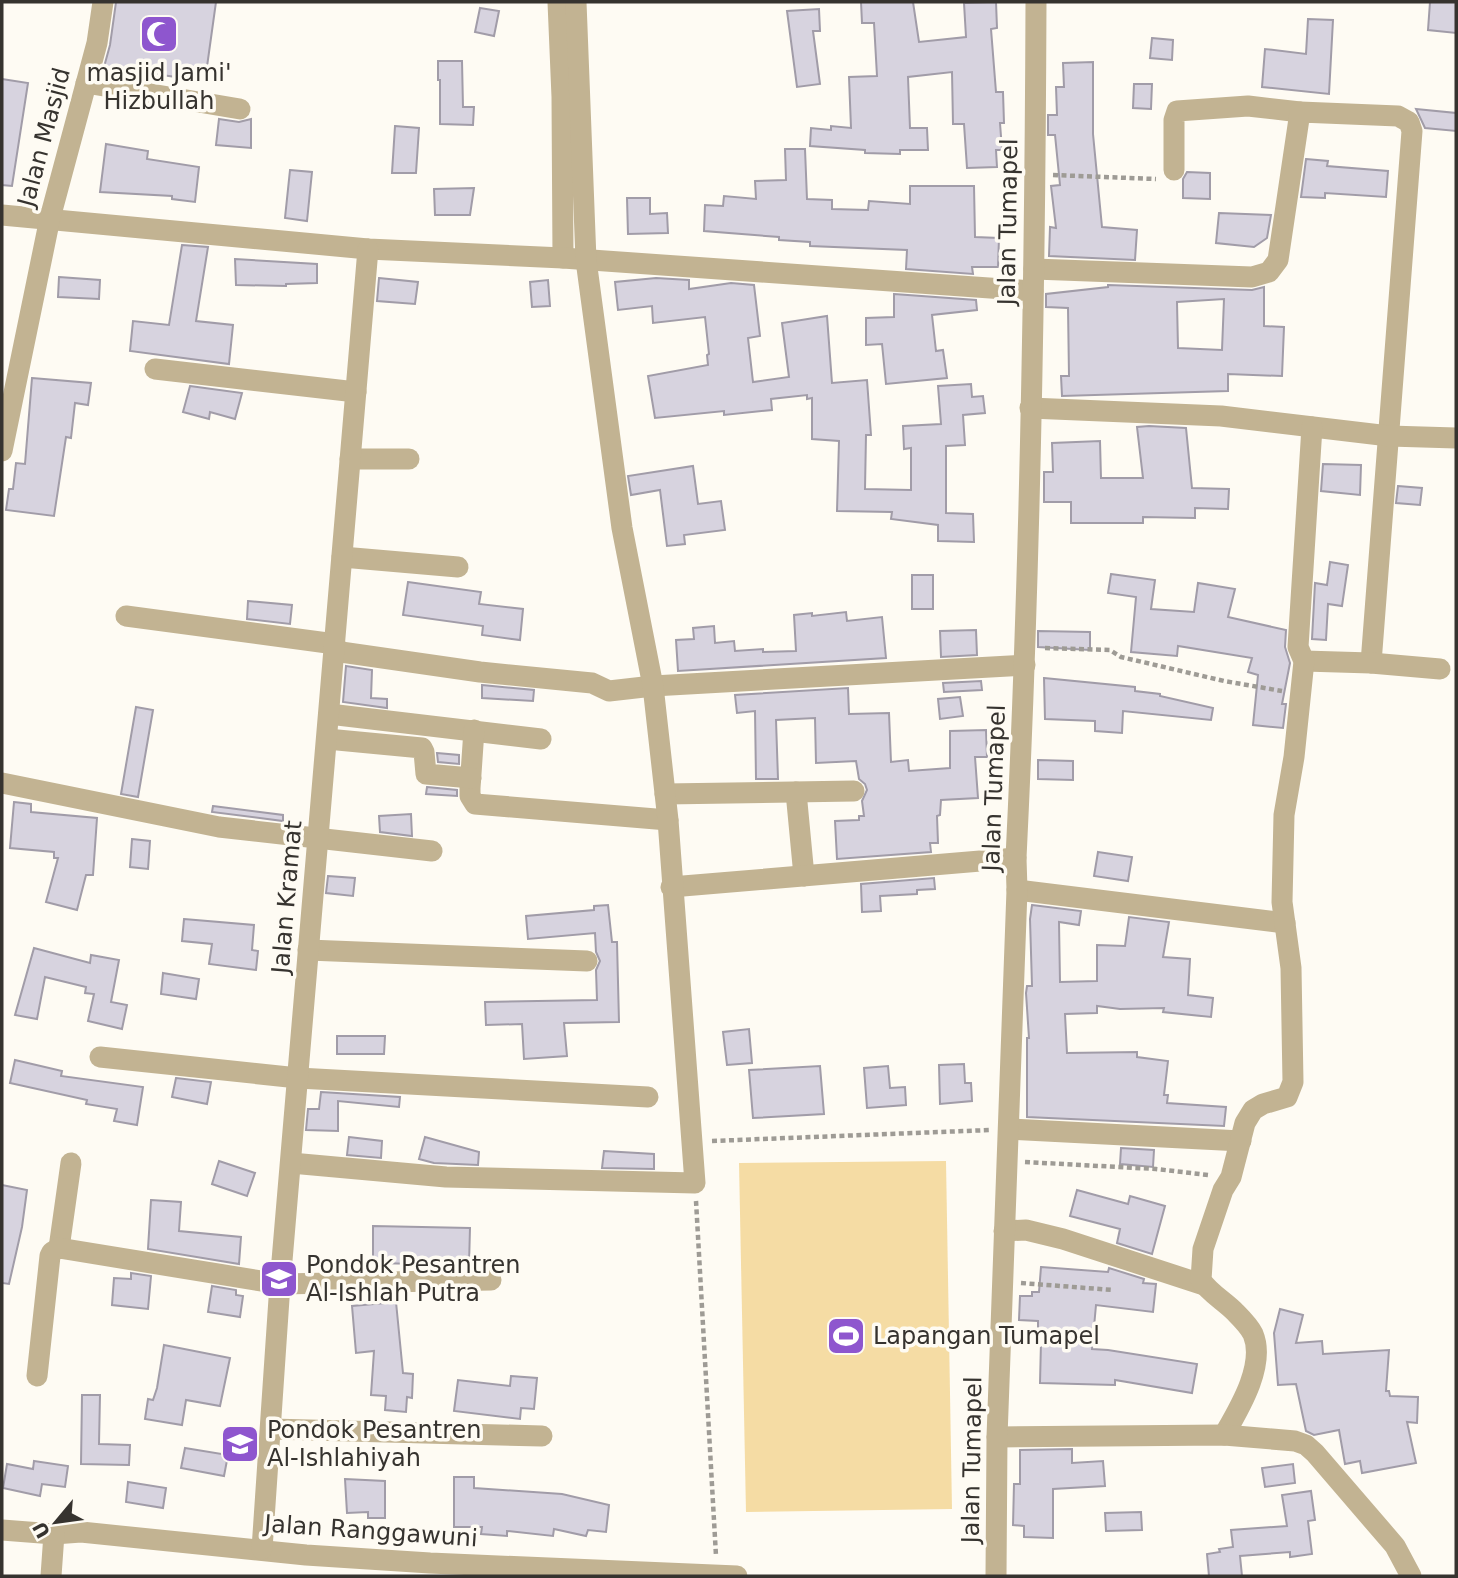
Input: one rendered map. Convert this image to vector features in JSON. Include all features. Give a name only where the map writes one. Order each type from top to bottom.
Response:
[{"type":"street","name":"Jalan Masjid","points":[[2,451],[50,218],[97,43],[103,2]]},
{"type":"street","points":[[291,1163],[446,1177],[686,1182],[690,1142],[671,887],[659,819],[665,794],[653,686],[621,527],[575,259],[562,97],[558,2]]},
{"type":"street","points":[[575,259],[576,2]]},
{"type":"street","name":"Jalan Tumapel","points":[[996,1576],[1016,858],[1026,656],[1036,2]]},
{"type":"street","points":[[86,83],[240,109]]},
{"type":"street","points":[[1168,175],[1174,120],[1176,112],[1180,110],[1248,106],[1300,112],[1398,116],[1409,122],[1412,131],[1371,663]]},
{"type":"street","points":[[1034,269],[1252,277],[1269,272],[1278,260],[1300,112]]},
{"type":"street","points":[[2,215],[368,249],[575,259],[1033,291]]},
{"type":"street","name":"Jalan Kramat","points":[[262,1549],[280,1284],[368,249]]},
{"type":"street","points":[[155,369],[356,392]]},
{"type":"street","points":[[1030,408],[1221,416],[1390,436],[1456,438]]},
{"type":"street","points":[[1204,1285],[1200,1274],[1203,1249],[1229,1180],[1245,1123],[1253,1110],[1287,1097],[1293,1082],[1291,968],[1282,902],[1284,815],[1294,757],[1304,661],[1298,647],[1312,427]]},
{"type":"street","points":[[350,459],[409,459]]},
{"type":"street","points":[[342,557],[458,567]]},
{"type":"street","points":[[126,616],[480,672],[592,683],[617,690],[1026,656]]},
{"type":"street","points":[[1304,661],[1440,669]]},
{"type":"street","points":[[329,714],[541,739]]},
{"type":"street","points":[[474,730],[470,796],[475,804],[659,819]]},
{"type":"street","points":[[327,738],[422,748],[426,774],[471,778]]},
{"type":"street","points":[[2,783],[219,827],[432,851]]},
{"type":"street","points":[[665,794],[854,791]]},
{"type":"street","points":[[796,792],[804,876]]},
{"type":"street","points":[[671,887],[1016,858]]},
{"type":"street","points":[[1017,890],[1285,923]]},
{"type":"street","points":[[309,950],[587,961]]},
{"type":"street","points":[[100,1057],[298,1078],[649,1097]]},
{"type":"street","points":[[1009,1129],[1241,1140]]},
{"type":"street","points":[[60,1248],[71,1163]]},
{"type":"street","points":[[1004,1231],[1026,1230],[1063,1239],[1204,1285],[1229,1306],[1248,1325],[1254,1336],[1253,1374],[1246,1397],[1224,1435]]},
{"type":"street","points":[[37,1376],[50,1256],[60,1248],[280,1284],[491,1280]]},
{"type":"street","points":[[271,1429],[542,1436]]},
{"type":"street","points":[[998,1437],[1224,1435],[1273,1437],[1306,1445],[1395,1546],[1411,1576]]},
{"type":"street","name":"Jalan Ranggawuni","points":[[2,1530],[54,1534],[81,1532],[262,1549],[306,1566],[430,1563],[720,1575]]},
{"type":"street","points":[[51,1576],[54,1534]]},
{"type":"path","points":[[1035,176],[1168,175]]},
{"type":"path","points":[[1026,656],[1110,650],[1121,657],[1224,681],[1300,694]]},
{"type":"path","points":[[690,1142],[1009,1129]]},
{"type":"path","points":[[1007,1162],[1156,1169],[1198,1173],[1229,1180]]},
{"type":"path","points":[[686,1182],[720,1575]]},
{"type":"path","points":[[1003,1281],[1113,1290]]},
{"type":"shaded area","name":"Lapangan Tumapel","points":[[946,1161],[952,1509],[746,1512],[739,1163]]},
{"type":"building","name":"masjid Jami' Hizbullah","points":[[116,2],[216,2],[205,81],[104,67]]},
{"type":"building","points":[[861,2],[913,2],[919,42],[966,37],[964,3],[996,2],[997,28],[991,29],[996,92],[1003,92],[1004,123],[1000,123],[1002,150],[996,150],[997,167],[967,168],[964,124],[953,124],[952,72],[908,77],[910,128],[927,128],[928,150],[900,150],[900,154],[865,153],[865,150],[810,146],[811,128],[851,128],[849,77],[877,76],[874,23],[862,23]]},
{"type":"building","points":[[1430,2],[1456,2],[1456,33],[1428,30]]},
{"type":"building","points":[[480,8],[499,11],[494,36],[475,32]]},
{"type":"building","points":[[819,9],[820,31],[813,31],[820,84],[797,87],[787,11]]},
{"type":"building","points":[[1308,19],[1333,20],[1329,94],[1262,87],[1265,49],[1306,54]]},
{"type":"building","points":[[1152,38],[1173,40],[1172,60],[1150,58]]},
{"type":"building","points":[[438,61],[462,61],[463,107],[474,107],[473,125],[440,124]]},
{"type":"building","points":[[1093,62],[1093,134],[1102,227],[1137,230],[1135,260],[1049,256],[1050,227],[1056,228],[1051,186],[1060,185],[1055,135],[1048,135],[1048,115],[1057,115],[1056,87],[1064,87],[1063,63]]},
{"type":"building","points":[[2,79],[28,83],[12,186],[2,185]]},
{"type":"building","points":[[1134,84],[1152,84],[1151,109],[1133,108]]},
{"type":"building","points":[[1416,109],[1456,113],[1456,131],[1425,128]]},
{"type":"building","points":[[219,119],[239,122],[251,119],[251,148],[216,145]]},
{"type":"building","points":[[395,126],[419,128],[416,173],[392,173]]},
{"type":"building","points":[[106,144],[148,151],[147,159],[199,167],[195,202],[172,199],[172,196],[100,192]]},
{"type":"building","points":[[785,149],[805,149],[807,199],[832,200],[832,209],[868,210],[869,201],[910,204],[910,186],[974,186],[975,237],[999,238],[998,267],[972,267],[973,274],[906,269],[907,250],[810,246],[810,242],[779,240],[779,237],[704,231],[705,205],[723,206],[724,196],[756,199],[755,181],[786,180]]},
{"type":"building","points":[[1306,159],[1328,161],[1327,166],[1388,171],[1386,197],[1325,193],[1325,198],[1301,197]]},
{"type":"building","points":[[290,170],[312,172],[307,221],[285,218]]},
{"type":"building","points":[[1187,172],[1210,173],[1210,199],[1183,198],[1183,179]]},
{"type":"building","points":[[474,188],[470,215],[435,215],[434,189]]},
{"type":"building","points":[[627,198],[650,198],[650,214],[667,213],[668,233],[628,234]]},
{"type":"building","points":[[1219,213],[1271,215],[1267,238],[1254,247],[1216,243]]},
{"type":"building","points":[[182,245],[208,247],[196,321],[233,325],[229,364],[130,351],[133,321],[169,325]]},
{"type":"building","points":[[235,259],[317,264],[317,283],[286,286],[236,285]]},
{"type":"building","points":[[59,277],[100,280],[99,299],[58,297]]},
{"type":"building","points":[[379,278],[418,282],[415,304],[377,301]]},
{"type":"building","points":[[656,278],[689,280],[689,289],[731,283],[754,285],[760,336],[748,338],[753,382],[789,377],[782,323],[827,316],[832,383],[867,380],[871,435],[866,435],[865,489],[911,490],[911,448],[904,449],[903,426],[941,424],[938,386],[971,384],[972,397],[983,396],[985,413],[963,415],[965,445],[946,446],[946,513],[973,514],[974,542],[938,541],[938,525],[891,519],[892,512],[837,511],[839,441],[812,439],[812,398],[807,399],[807,395],[771,399],[772,410],[724,415],[724,411],[655,418],[648,376],[708,365],[709,354],[705,317],[653,323],[652,306],[618,310],[615,282]]},
{"type":"building","points":[[548,280],[550,306],[532,307],[530,282]]},
{"type":"building","points":[[1108,287],[1252,290],[1264,287],[1264,326],[1284,327],[1282,376],[1228,374],[1228,391],[1062,396],[1061,376],[1069,376],[1068,308],[1046,307],[1046,294]],"holes":[[[1224,299],[1222,350],[1178,348],[1177,302]]]},
{"type":"building","points":[[894,294],[976,300],[977,310],[932,315],[936,351],[943,350],[947,378],[886,384],[882,344],[866,345],[866,318],[894,317]]},
{"type":"building","points":[[32,378],[91,383],[88,405],[75,403],[71,438],[66,437],[54,516],[6,510],[9,489],[13,489],[16,463],[25,464]]},
{"type":"building","points":[[190,386],[242,393],[235,419],[210,412],[209,419],[183,412]]},
{"type":"building","points":[[1137,427],[1186,428],[1192,488],[1229,489],[1228,509],[1195,508],[1195,518],[1143,517],[1143,523],[1071,523],[1071,502],[1044,502],[1044,472],[1053,472],[1052,443],[1100,441],[1101,478],[1143,478]]},
{"type":"building","points":[[1323,464],[1361,465],[1360,495],[1321,491]]},
{"type":"building","points":[[693,466],[698,504],[721,501],[725,530],[684,535],[685,544],[667,546],[660,490],[631,495],[628,476]]},
{"type":"building","points":[[1398,486],[1422,488],[1420,505],[1396,503]]},
{"type":"building","points":[[1330,562],[1348,565],[1342,606],[1328,604],[1326,640],[1312,639],[1315,583],[1327,585]]},
{"type":"building","points":[[1111,574],[1155,580],[1151,609],[1194,612],[1198,583],[1235,589],[1228,617],[1286,630],[1285,647],[1290,663],[1282,704],[1286,704],[1283,728],[1253,725],[1258,675],[1248,672],[1252,658],[1178,646],[1177,656],[1131,652],[1136,597],[1108,593]]},
{"type":"building","points":[[912,575],[933,575],[933,609],[912,609]]},
{"type":"building","points":[[408,582],[481,592],[479,604],[523,609],[520,640],[482,635],[483,626],[403,615]]},
{"type":"building","points":[[248,601],[292,605],[290,624],[247,619]]},
{"type":"building","points":[[846,612],[847,621],[882,617],[886,658],[678,671],[676,640],[694,639],[693,628],[714,626],[715,643],[734,641],[735,651],[796,651],[794,615]]},
{"type":"building","points":[[976,630],[977,655],[941,657],[940,631]]},
{"type":"building","points":[[1038,631],[1090,632],[1090,650],[1038,647]]},
{"type":"building","points":[[346,666],[372,670],[371,698],[387,699],[387,708],[343,702]]},
{"type":"building","points":[[1044,678],[1135,687],[1135,691],[1160,694],[1213,708],[1211,720],[1123,711],[1122,733],[1095,731],[1095,721],[1045,719]]},
{"type":"building","points":[[981,681],[982,690],[944,692],[943,683]]},
{"type":"building","points":[[482,685],[534,690],[533,701],[482,698]]},
{"type":"building","points":[[848,688],[849,714],[889,713],[891,762],[908,760],[909,771],[950,768],[950,731],[986,730],[987,757],[975,757],[978,798],[941,800],[940,815],[937,816],[938,843],[930,843],[931,852],[837,859],[835,821],[859,820],[859,816],[864,816],[862,801],[867,790],[859,779],[856,761],[816,763],[815,718],[776,720],[778,779],[756,779],[755,711],[737,713],[735,695]]},
{"type":"building","points":[[960,697],[963,716],[940,719],[938,699]]},
{"type":"building","points":[[136,707],[153,710],[138,797],[121,794]]},
{"type":"building","points":[[437,753],[459,755],[459,764],[438,762]]},
{"type":"building","points":[[1038,760],[1073,761],[1073,780],[1038,779]]},
{"type":"building","points":[[427,787],[457,790],[457,796],[426,794]]},
{"type":"building","points":[[14,802],[31,804],[31,812],[97,818],[93,875],[86,875],[77,910],[46,902],[58,858],[54,858],[54,852],[10,848]]},
{"type":"building","points":[[213,806],[283,815],[283,821],[212,812]]},
{"type":"building","points":[[411,814],[412,836],[380,832],[379,816]]},
{"type":"building","points":[[132,839],[150,841],[148,869],[130,867]]},
{"type":"building","points":[[1098,852],[1132,857],[1128,881],[1094,876]]},
{"type":"building","points":[[328,876],[355,878],[353,896],[326,893]]},
{"type":"building","points":[[934,878],[935,889],[917,890],[917,894],[880,896],[881,911],[862,912],[861,884]]},
{"type":"building","points":[[608,905],[612,942],[617,942],[619,1022],[564,1023],[567,1056],[524,1059],[522,1024],[486,1025],[485,1002],[597,1000],[596,970],[600,961],[596,952],[595,933],[528,939],[526,916],[594,910],[594,906]]},
{"type":"building","points":[[1032,905],[1081,911],[1079,925],[1059,922],[1060,982],[1097,981],[1097,945],[1125,946],[1129,917],[1169,922],[1163,957],[1190,959],[1188,995],[1213,998],[1211,1017],[1163,1012],[1164,1008],[1120,1009],[1097,1006],[1097,1013],[1065,1014],[1067,1053],[1137,1052],[1137,1057],[1168,1061],[1164,1095],[1168,1095],[1167,1103],[1226,1107],[1224,1126],[1027,1117],[1029,1038],[1026,993],[1027,986],[1032,986]]},
{"type":"building","points":[[184,919],[254,925],[252,950],[258,951],[256,970],[209,964],[212,944],[182,941]]},
{"type":"building","points":[[34,948],[90,963],[91,955],[119,960],[111,1002],[127,1005],[122,1029],[88,1021],[94,994],[85,993],[86,987],[45,977],[37,1019],[15,1015]]},
{"type":"building","points":[[163,973],[199,979],[196,999],[161,994]]},
{"type":"building","points":[[749,1029],[752,1063],[727,1065],[723,1032]]},
{"type":"building","points":[[337,1036],[385,1036],[384,1054],[337,1054]]},
{"type":"building","points":[[15,1060],[62,1071],[61,1076],[143,1087],[137,1125],[114,1121],[117,1109],[86,1104],[87,1100],[10,1083]]},
{"type":"building","points":[[964,1064],[965,1083],[971,1083],[972,1101],[940,1104],[939,1065]]},
{"type":"building","points":[[820,1066],[824,1114],[753,1118],[749,1070]]},
{"type":"building","points":[[888,1066],[890,1088],[905,1087],[906,1105],[867,1108],[864,1068]]},
{"type":"building","points":[[176,1078],[211,1082],[207,1104],[172,1097]]},
{"type":"building","points":[[321,1092],[400,1097],[399,1107],[338,1101],[338,1131],[306,1130],[308,1109],[319,1109]]},
{"type":"building","points":[[349,1137],[382,1141],[381,1158],[347,1155]]},
{"type":"building","points":[[425,1137],[479,1152],[478,1165],[434,1163],[419,1159]]},
{"type":"building","points":[[1121,1148],[1154,1150],[1153,1167],[1120,1164]]},
{"type":"building","points":[[604,1151],[654,1154],[654,1169],[602,1168]]},
{"type":"building","points":[[219,1161],[255,1173],[247,1196],[212,1184]]},
{"type":"building","points":[[2,1185],[27,1190],[9,1284],[2,1283]]},
{"type":"building","points":[[1077,1190],[1128,1204],[1130,1196],[1165,1206],[1152,1254],[1117,1243],[1120,1229],[1070,1216]]},
{"type":"building","points":[[151,1200],[181,1202],[179,1231],[241,1237],[239,1264],[148,1249]]},
{"type":"building","points":[[373,1226],[470,1228],[469,1265],[373,1263]]},
{"type":"building","points":[[1041,1267],[1108,1272],[1109,1268],[1144,1279],[1143,1283],[1156,1284],[1153,1312],[1096,1305],[1092,1349],[1197,1364],[1192,1393],[1115,1380],[1115,1385],[1040,1383],[1041,1342],[1038,1342],[1038,1321],[1019,1320],[1020,1296],[1032,1296],[1032,1292],[1039,1292]]},
{"type":"building","points":[[131,1273],[151,1276],[148,1309],[112,1305],[114,1278],[131,1279]]},
{"type":"building","points":[[212,1286],[236,1290],[236,1295],[243,1296],[240,1317],[208,1312]]},
{"type":"building","points":[[396,1302],[403,1373],[413,1374],[412,1398],[407,1397],[406,1412],[385,1410],[386,1396],[371,1395],[374,1351],[356,1353],[352,1306]]},
{"type":"building","points":[[1280,1309],[1303,1315],[1296,1343],[1322,1341],[1323,1354],[1389,1350],[1386,1391],[1389,1391],[1390,1396],[1418,1397],[1417,1423],[1407,1422],[1416,1463],[1362,1473],[1360,1461],[1345,1464],[1339,1430],[1314,1435],[1306,1431],[1296,1384],[1278,1385],[1274,1333]]},
{"type":"building","points":[[164,1345],[230,1358],[220,1406],[186,1400],[182,1425],[145,1419],[148,1399],[153,1400],[157,1388]]},
{"type":"building","points":[[511,1376],[537,1378],[534,1409],[521,1408],[520,1419],[454,1411],[458,1380],[510,1386]]},
{"type":"building","points":[[82,1395],[100,1395],[99,1444],[130,1445],[129,1465],[81,1464]]},
{"type":"building","points":[[185,1448],[228,1455],[224,1476],[181,1468]]},
{"type":"building","points":[[1072,1449],[1072,1463],[1103,1461],[1105,1486],[1053,1489],[1053,1538],[1024,1537],[1024,1526],[1013,1525],[1014,1484],[1020,1484],[1020,1450]]},
{"type":"building","points":[[34,1461],[68,1466],[65,1487],[42,1484],[40,1496],[3,1488],[7,1464],[33,1469]]},
{"type":"building","points":[[1293,1464],[1295,1483],[1265,1487],[1262,1468]]},
{"type":"building","points":[[454,1477],[474,1477],[474,1488],[562,1494],[609,1505],[606,1532],[588,1530],[586,1536],[554,1529],[553,1536],[507,1531],[507,1536],[481,1534],[482,1527],[454,1527]]},
{"type":"building","points":[[345,1479],[385,1481],[385,1518],[368,1518],[368,1512],[347,1513]]},
{"type":"building","points":[[128,1482],[166,1488],[163,1508],[126,1502]]},
{"type":"building","points":[[1311,1491],[1315,1520],[1308,1521],[1312,1554],[1290,1557],[1290,1552],[1240,1556],[1242,1576],[1209,1576],[1207,1554],[1233,1547],[1231,1530],[1287,1526],[1282,1495]]},
{"type":"building","points":[[1141,1512],[1142,1530],[1106,1531],[1105,1513]]},
{"type":"place","name":"masjid Jami' Hizbullah","points":[[159,34]]},
{"type":"place","name":"Pondok Pesantren Al-Ishlah Putra","points":[[279,1279]]},
{"type":"place","name":"Lapangan Tumapel","points":[[846,1336]]},
{"type":"place","name":"Pondok Pesantren Al-Ishlahiyah","points":[[240,1444]]}]
